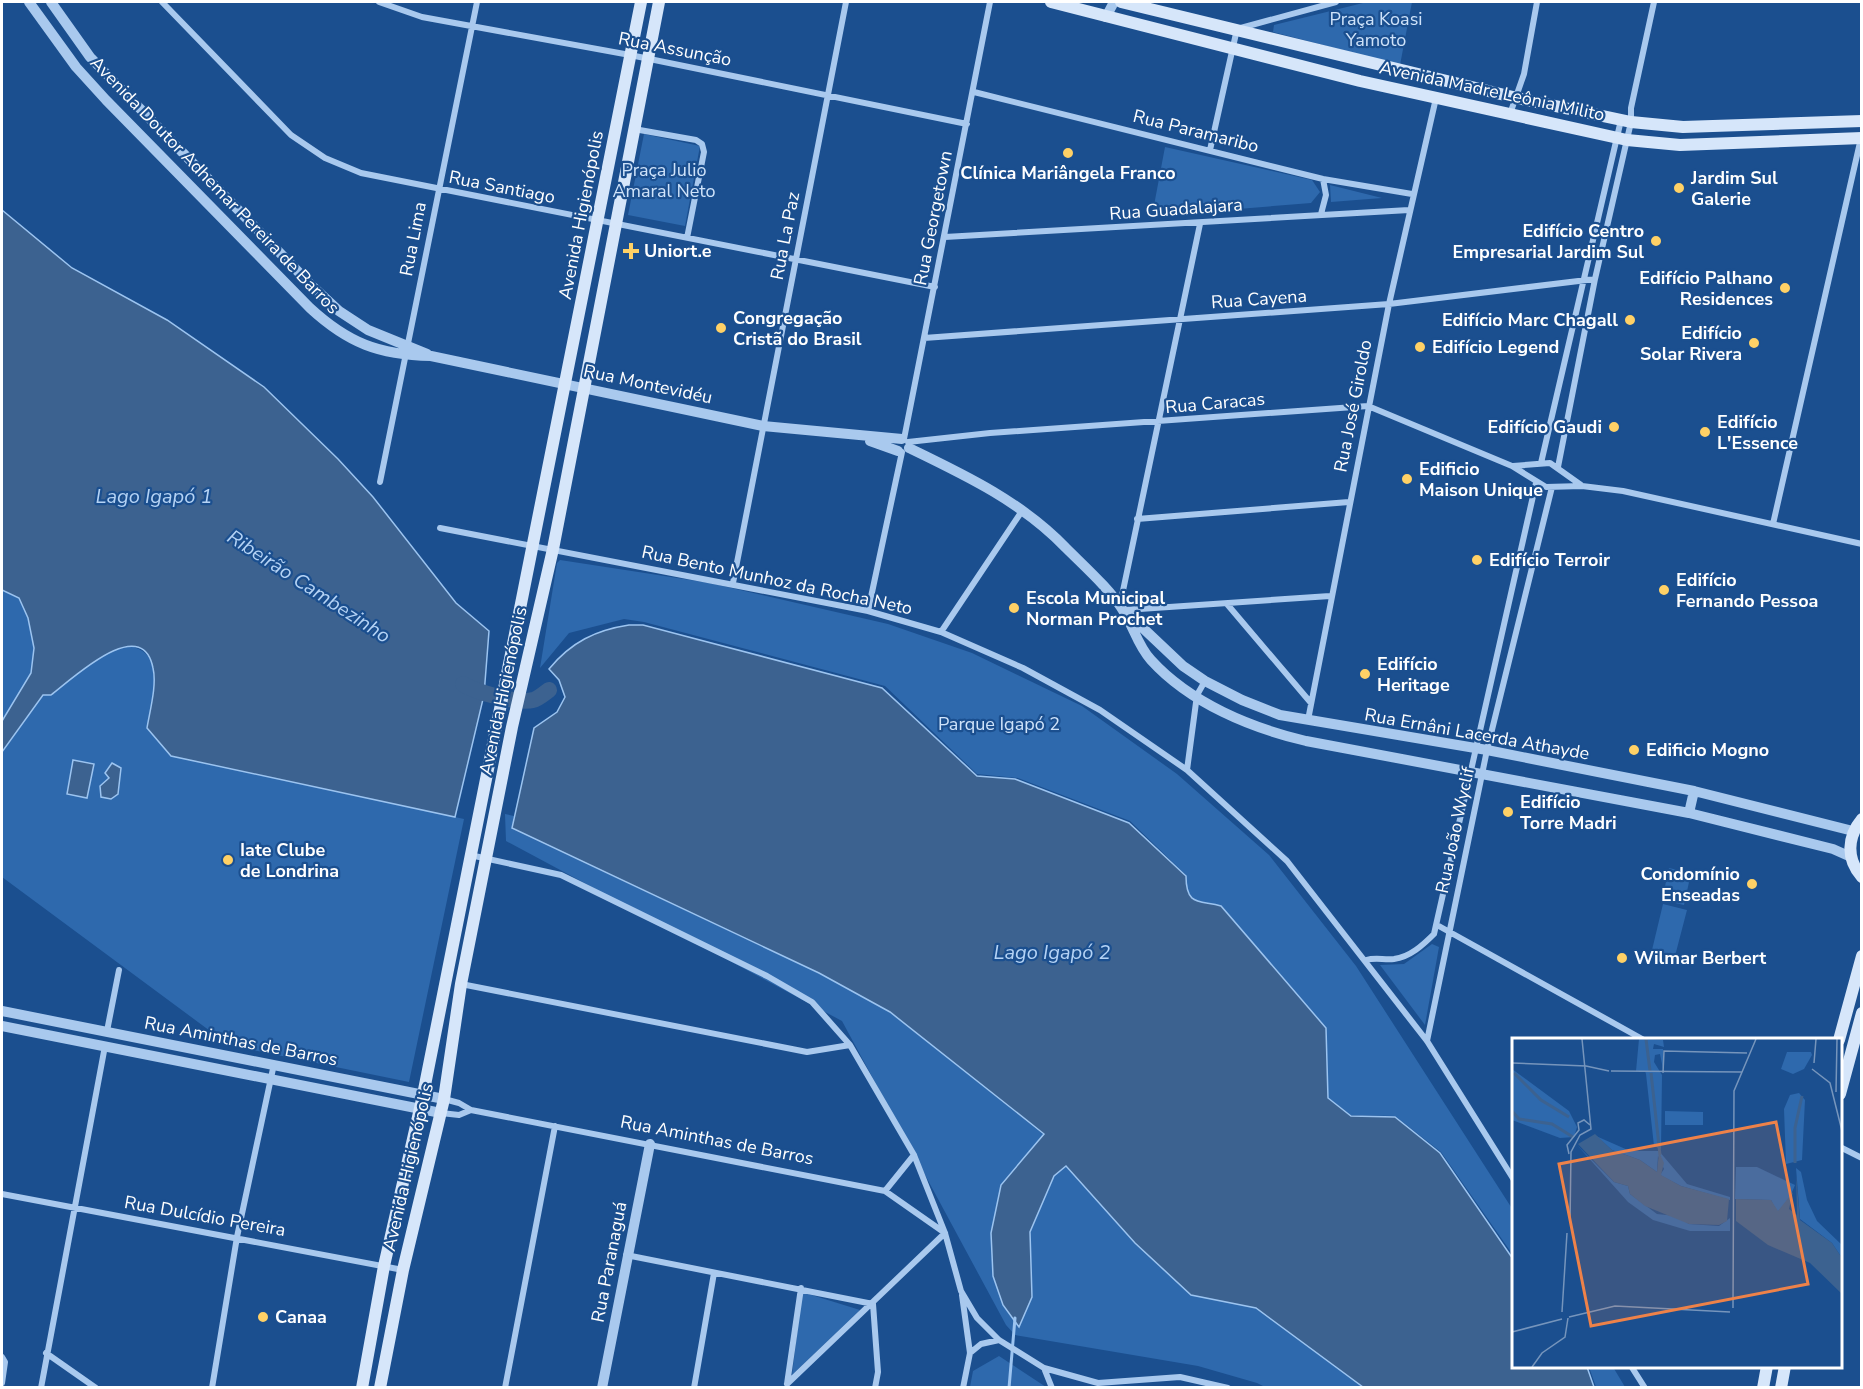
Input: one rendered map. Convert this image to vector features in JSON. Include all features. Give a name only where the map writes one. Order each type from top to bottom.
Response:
[{"type":"main road","name":"Avenida Higienópolis","points":[[362,1388],[384,1266],[423,1095],[641,2]]},
{"type":"main road","name":"Avenida Higienópolis","points":[[380,1388],[403,1270],[444,1099],[461,984],[522,682],[553,549],[659,2]]},
{"type":"main road","name":"Avenida Madre Leônia Milito","points":[[1051,2],[1091,7],[1107,17],[1509,116],[1622,138],[1680,145],[1703,135],[1728,134],[1861,138]]},
{"type":"main road","name":"Avenida Madre Leônia Milito","points":[[1121,2],[1517,98],[1703,135],[1862,121]]},
{"type":"main road","points":[[1862,819],[1853,831],[1851,857],[1862,877]]},
{"type":"main road","points":[[1840,1038],[1862,957]]},
{"type":"main road","points":[[1842,1088],[1862,1013]]},
{"type":"main road","points":[[1763,1388],[1767,1368]]},
{"type":"main road","points":[[1781,1388],[1785,1368]]},
{"type":"street","points":[[32,6],[51,2]]},
{"type":"street","name":"Avenida Doutor Adhemar Pereira de Barros","points":[[51,2],[90,57],[312,286],[339,311],[368,330],[406,350]]},
{"type":"street","name":"Rua Santiago","points":[[162,2],[291,135],[325,158],[361,173],[935,287]]},
{"type":"street","name":"Rua Assunção","points":[[379,2],[422,17],[630,55],[967,124]]},
{"type":"street","name":"Rua Lima","points":[[380,482],[477,2]]},
{"type":"street","name":"Rua La Paz","points":[[733,583],[846,2]]},
{"type":"street","name":"Rua Georgetown","points":[[868,611],[904,445],[990,2]]},
{"type":"street","points":[[1107,17],[1114,2]]},
{"type":"street","points":[[1210,150],[1238,29],[1336,2]]},
{"type":"street","points":[[1509,116],[1517,98],[1537,2]]},
{"type":"street","points":[[1626,121],[1631,108],[1654,2]]},
{"type":"street","name":"Avenida Doutor Adhemar Pereira de Barros","points":[[32,6],[76,67],[106,100],[324,321],[362,345],[406,350]]},
{"type":"street","name":"Rua Paramaribo","points":[[974,92],[1323,179],[1412,194]]},
{"type":"street","name":"Rua José Giroldo","points":[[1308,720],[1368,406],[1412,194],[1436,98]]},
{"type":"street","name":"Rua João Wyclif","points":[[1427,1041],[1487,750],[1554,486],[1560,479],[1558,469],[1626,121]]},
{"type":"street","name":"Rua João Wyclif","points":[[1366,960],[1375,957],[1395,959],[1406,955],[1426,942],[1434,934],[1437,925],[1469,770],[1536,481],[1534,471],[1540,464],[1582,280],[1626,121]]},
{"type":"street","points":[[634,129],[696,140],[702,144],[704,152],[687,238]]},
{"type":"street","points":[[1773,524],[1861,138]]},
{"type":"street","points":[[1321,214],[1326,195],[1323,179]]},
{"type":"street","points":[[196,192],[208,180]]},
{"type":"street","name":"Rua Guadalajara","points":[[945,237],[1200,224],[1321,214],[1409,210]]},
{"type":"street","points":[[1200,224],[1137,519],[1122,608],[1227,604],[1330,596]]},
{"type":"street","name":"Rua Cayena","points":[[924,338],[1389,304],[1595,279]]},
{"type":"street","points":[[362,345],[368,339],[368,330]]},
{"type":"street","name":"Rua Montevidéu","points":[[406,350],[763,426],[904,445],[984,484],[1022,511],[1064,546],[1122,608],[1143,651],[1152,661],[1197,696],[1239,720],[1268,732],[1482,773]]},
{"type":"street","name":"Rua Caracas","points":[[904,445],[990,433],[1158,423],[1368,406],[1512,466],[1536,481],[1554,486],[1582,486],[1623,491],[1862,544]]},
{"type":"street","name":"Rua Caracas","points":[[1512,466],[1550,463],[1582,486]]},
{"type":"street","points":[[1137,519],[1349,502]]},
{"type":"street","points":[[941,632],[1022,511]]},
{"type":"street","points":[[440,528],[532,545]]},
{"type":"street","name":"Rua Bento Munhoz da Rocha Neto","points":[[532,545],[868,611],[941,632],[1023,668],[1100,710],[1187,770],[1287,861],[1427,1041],[1512,1177]]},
{"type":"street","points":[[1227,604],[1311,703]]},
{"type":"street","name":"Rua Ernâni Lacerda Athayde","points":[[1122,608],[1183,666],[1205,681],[1262,709],[1308,720],[1487,750],[1694,791],[1853,831]]},
{"type":"street","points":[[1187,770],[1197,696],[1205,681]]},
{"type":"street","name":"Rua Ernâni Lacerda Athayde","points":[[1482,773],[1689,813],[1833,849],[1851,857]]},
{"type":"street","points":[[1689,813],[1694,791]]},
{"type":"street","points":[[470,855],[561,875],[767,976],[812,1002],[850,1045],[914,1155],[945,1233],[961,1291],[970,1353],[963,1388]]},
{"type":"street","points":[[1437,925],[1640,1038]]},
{"type":"street","points":[[107,1031],[119,970]]},
{"type":"street","points":[[461,984],[807,1052],[850,1045]]},
{"type":"street","name":"Rua Aminthas de Barros","points":[[2,1011],[444,1099],[459,1103],[471,1110],[885,1191],[945,1233]]},
{"type":"street","name":"Rua Aminthas de Barros","points":[[2,1026],[441,1113],[459,1115],[471,1110]]},
{"type":"street","points":[[41,1388],[105,1046]]},
{"type":"street","points":[[212,1388],[237,1237],[273,1064]]},
{"type":"street","points":[[505,1388],[555,1125]]},
{"type":"street","name":"Rua Paranaguá","points":[[602,1388],[626,1255],[650,1144]]},
{"type":"street","points":[[1842,1148],[1862,1158]]},
{"type":"street","points":[[885,1191],[914,1155]]},
{"type":"street","name":"Rua Dulcídio Pereira","points":[[2,1194],[403,1270]]},
{"type":"street","points":[[786,1386],[945,1233]]},
{"type":"street","points":[[626,1255],[873,1304]]},
{"type":"street","points":[[694,1388],[714,1273]]},
{"type":"street","points":[[786,1386],[801,1288]]},
{"type":"street","points":[[961,1291],[977,1318],[999,1341],[1044,1368],[1098,1383],[1180,1377],[1228,1388]]},
{"type":"street","points":[[873,1304],[878,1372],[875,1388]]},
{"type":"street","points":[[970,1353],[981,1344],[999,1341]]},
{"type":"street","points":[[46,1353],[96,1388]]},
{"type":"street","points":[[2,1356],[5,1362],[2,1383]]},
{"type":"street","points":[[1044,1368],[1052,1388]]},
{"type":"street","points":[[1632,1368],[1645,1388]]},
{"type":"street","points":[[1104,1388],[1120,1382]]},
{"type":"green space","name":"Praça Koasi Yamoto","points":[[1367,2],[1412,2],[1400,65],[1273,32],[1274,25]]},
{"type":"green space","name":"Praça Julio Amaral Neto","points":[[644,134],[700,146],[685,226],[628,215]]},
{"type":"green space","points":[[1165,147],[1312,180],[1320,192],[1311,203],[1152,216]]},
{"type":"green space","points":[[1330,185],[1382,198],[1331,202]]},
{"type":"green space","name":"Parque Igapó 2","points":[[560,560],[710,583],[888,624],[972,653],[1082,706],[1177,774],[1269,855],[1356,966],[1512,1208],[1512,1254],[1441,1152],[1395,1116],[1351,1115],[1328,1098],[1325,1028],[1222,907],[1201,902],[1192,897],[1186,875],[1130,821],[1018,778],[977,774],[885,686],[644,622],[624,619],[569,633],[540,668],[557,563]]},
{"type":"green space","points":[[2,590],[19,598],[28,618],[34,648],[31,673],[2,721]]},
{"type":"green space","name":"Iate Clube de Londrina","points":[[127,646],[140,649],[148,656],[152,666],[154,677],[148,727],[171,756],[464,819],[409,1082],[229,1045],[2,877],[2,752],[43,695],[114,649]]},
{"type":"green space","points":[[505,814],[514,816],[512,829],[819,973],[890,1012],[1044,1135],[1032,1148],[1019,1326],[1032,1297],[1030,1233],[1054,1176],[1066,1166],[1135,1243],[1191,1295],[1256,1308],[1363,1387],[1265,1387],[1198,1366],[1015,1335],[1006,1325],[842,1021],[506,841]]},
{"type":"green space","points":[[1669,868],[1691,873],[1684,905],[1662,900]]},
{"type":"green space","points":[[1663,904],[1687,910],[1675,956],[1652,950]]},
{"type":"green space","points":[[1432,944],[1439,947],[1425,1025],[1380,965],[1404,964]]},
{"type":"green space","points":[[802,1292],[860,1310],[792,1375]]},
{"type":"green space","points":[[999,1356],[1046,1387],[970,1387],[973,1371]]},
{"type":"green space","points":[[1589,1368],[1614,1368],[1625,1387],[1596,1387]]},
{"type":"water","name":"Lago Igapó 1","points":[[2,210],[72,268],[167,320],[264,387],[338,459],[373,497],[456,603],[489,631],[484,695],[455,817],[171,756],[147,728],[153,698],[153,668],[146,652],[135,646],[121,648],[105,655],[51,695],[43,695],[2,752],[2,721],[31,673],[34,648],[28,618],[19,598],[2,590]]},
{"type":"water","name":"Lago Igapó 2","points":[[629,625],[643,625],[882,688],[977,776],[1015,779],[1129,823],[1186,876],[1192,898],[1221,906],[1326,1028],[1328,1098],[1351,1116],[1395,1117],[1440,1153],[1512,1258],[1512,1368],[1587,1368],[1594,1387],[1363,1387],[1256,1308],[1191,1295],[1135,1243],[1066,1166],[1054,1176],[1030,1232],[1032,1297],[1019,1327],[1003,1305],[993,1276],[991,1233],[1001,1185],[1044,1134],[890,1012],[819,973],[512,828],[534,728],[557,712],[565,697],[559,680],[549,669],[566,651],[606,630]]},
{"type":"water","points":[[73,760],[94,764],[87,798],[67,794]]},
{"type":"water","points":[[112,763],[121,768],[118,794],[111,799],[101,797],[100,786],[109,778],[105,773]]},
{"type":"waterway","name":"Ribeirão Cambezinho","points":[[463,684],[486,694],[526,701],[535,699],[549,690]]},
{"type":"waterway","points":[[1009,1388],[1015,1318]]},
{"type":"place","name":"Clínica Mariângela Franco","points":[[1068,153]]},
{"type":"place","name":"Jardim Sul Galerie","points":[[1679,188]]},
{"type":"place","name":"Edifício Centro Empresarial Jardim Sul","points":[[1656,241]]},
{"type":"place","name":"Uniort.e","points":[[631,251]]},
{"type":"place","name":"Edifício Palhano Residences","points":[[1785,288]]},
{"type":"place","name":"Edifício Marc Chagall","points":[[1630,320]]},
{"type":"place","name":"Congregação Cristã do Brasil","points":[[721,328]]},
{"type":"place","name":"Edifício Solar Rivera","points":[[1754,343]]},
{"type":"place","name":"Edifício Legend","points":[[1420,347]]},
{"type":"place","name":"Edifício Gaudi","points":[[1614,427]]},
{"type":"place","name":"Edifício L'Essence","points":[[1705,432]]},
{"type":"place","name":"Edificio Maison Unique","points":[[1407,479]]},
{"type":"place","name":"Edifício Terroir","points":[[1477,560]]},
{"type":"place","name":"Edifício Fernando Pessoa","points":[[1664,590]]},
{"type":"place","name":"Escola Municipal Norman Prochet","points":[[1014,608]]},
{"type":"place","name":"Edifício Heritage","points":[[1365,674]]},
{"type":"place","name":"Edificio Mogno","points":[[1634,750]]},
{"type":"place","name":"Edifício Torre Madri","points":[[1508,812]]},
{"type":"place","name":"Iate Clube de Londrina","points":[[228,860]]},
{"type":"place","name":"Condomínio Enseadas","points":[[1752,884]]},
{"type":"place","name":"Wilmar Berbert","points":[[1622,958]]},
{"type":"place","name":"Canaa","points":[[263,1317]]}]
